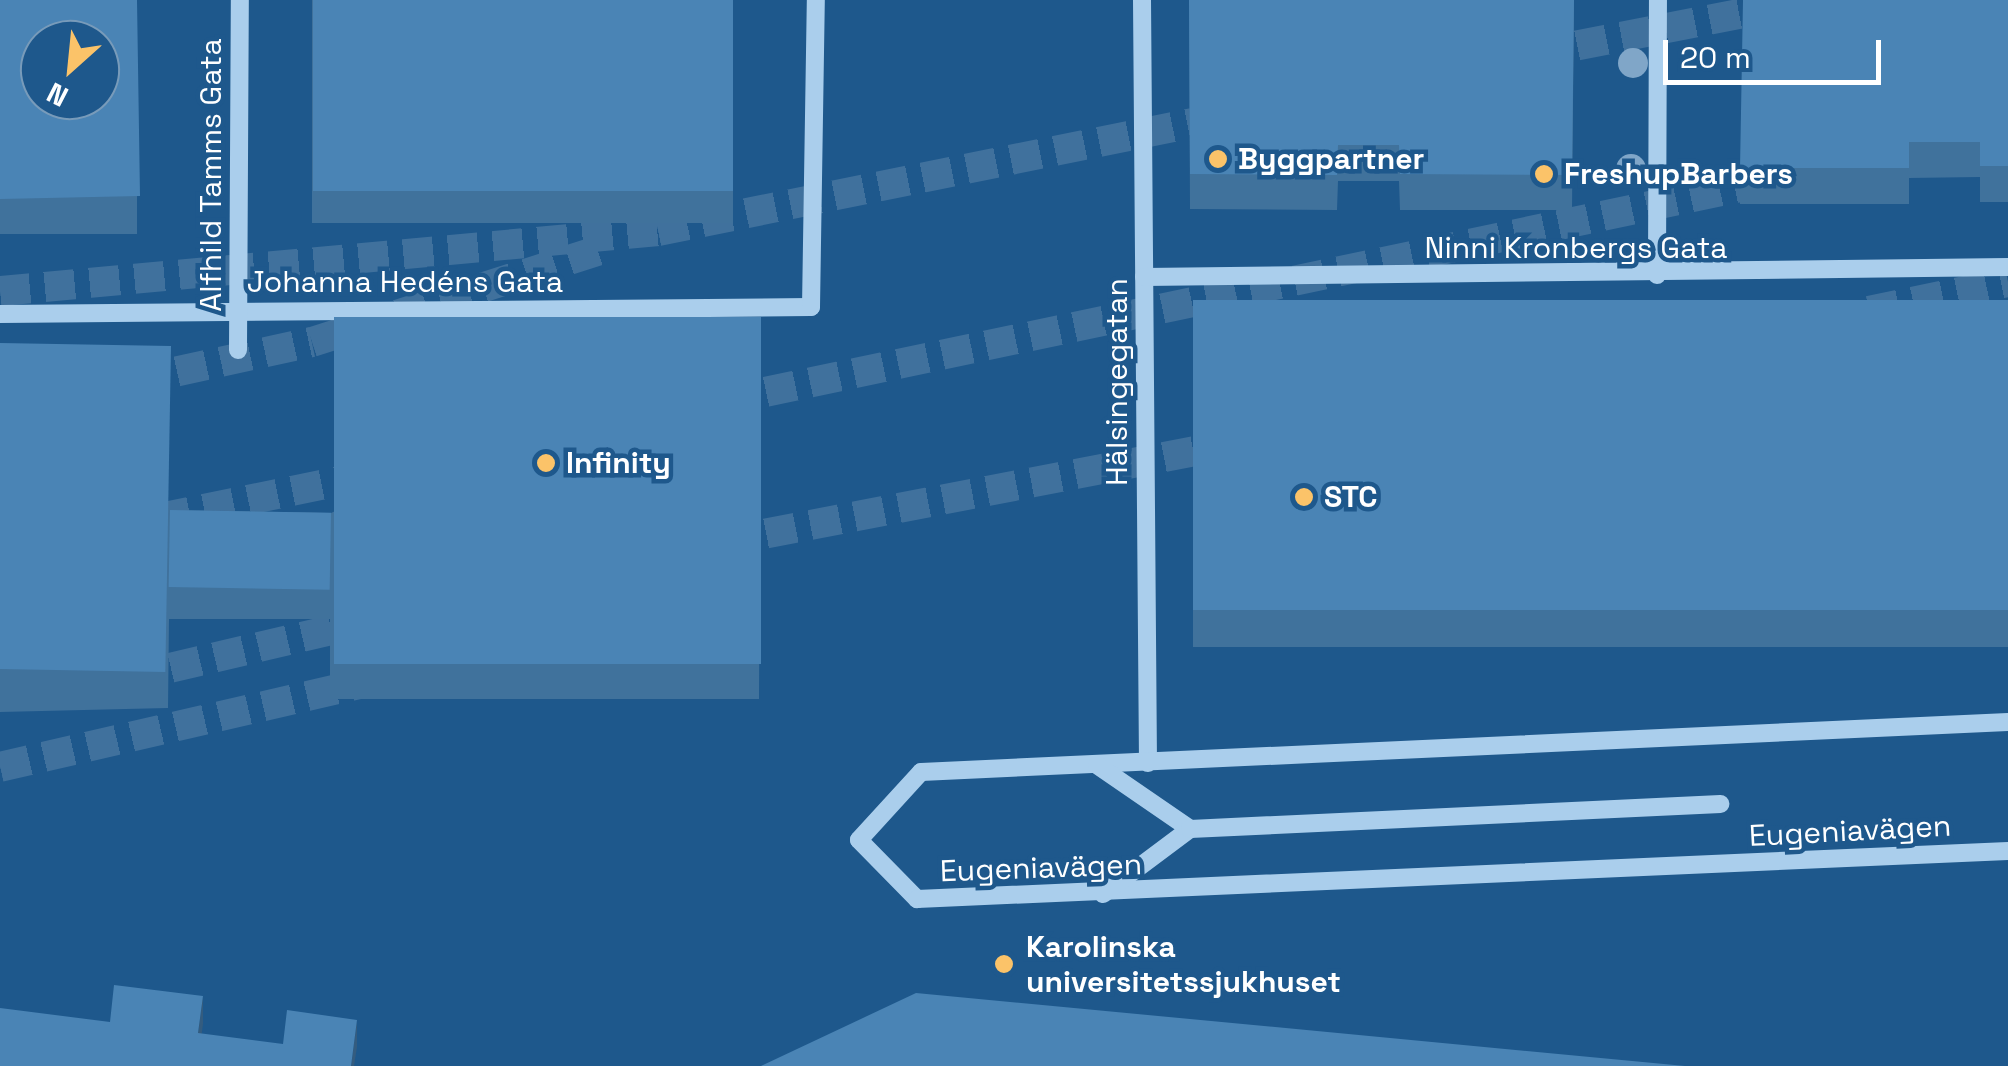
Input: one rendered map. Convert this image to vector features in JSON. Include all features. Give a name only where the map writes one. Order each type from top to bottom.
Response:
[{"type":"street","name":"Alfhild Tamms Gata","points":[[238,350],[240,0]]},
{"type":"street","name":"Johanna Hedéns Gata","points":[[0,314],[810,307],[816,0]]},
{"type":"street","name":"Hälsingegatan","points":[[1142,0],[1148,763]]},
{"type":"street","points":[[1657,275],[1658,0]]},
{"type":"street","name":"Ninni Kronbergs Gata","points":[[1144,277],[1657,275],[2008,266]]},
{"type":"street","name":"Eugeniavägen","points":[[2008,722],[920,772],[859,840],[918,898],[1102,894],[2008,851]]},
{"type":"street","points":[[1097,765],[1190,828]]},
{"type":"street","points":[[1102,894],[1190,828],[1720,804]]},
{"type":"building","points":[[0,0],[137,0],[140,196],[0,199]]},
{"type":"building","points":[[313,0],[733,0],[733,191],[313,191]]},
{"type":"building","points":[[1189,0],[1574,0],[1572,175],[1400,174],[1399,145],[1338,145],[1337,175],[1190,174]]},
{"type":"building","points":[[1743,0],[2008,0],[2008,166],[1980,166],[1980,142],[1909,142],[1909,168],[1740,168]]},
{"type":"building","points":[[1193,300],[2008,300],[2008,610],[1193,610]]},
{"type":"building","name":"Infinity","points":[[334,317],[761,317],[761,664],[334,664]]},
{"type":"building","points":[[0,343],[171,346],[165,672],[0,669]]},
{"type":"building","points":[[170,510],[331,513],[330,590],[169,587]]},
{"type":"building","points":[[114,985],[203,996],[198,1033],[283,1044],[287,1010],[357,1020],[351,1066],[0,1066],[0,1008],[110,1022]]},
{"type":"building","points":[[916,993],[1685,1066],[761,1066]]},
{"type":"tunnel","points":[[1533,54],[1810,0]]},
{"type":"tunnel","points":[[0,291],[658,231],[1228,116]]},
{"type":"tunnel","points":[[722,401],[1778,179]]},
{"type":"tunnel","points":[[133,381],[312,342],[603,249]]},
{"type":"tunnel","points":[[1869,311],[2008,282]]},
{"type":"tunnel","points":[[722,542],[1232,444]]},
{"type":"tunnel","points":[[160,518],[369,475]]},
{"type":"tunnel","points":[[127,678],[370,621]]},
{"type":"tunnel","points":[[0,767],[367,682]]},
{"type":"place","name":"Byggpartner","points":[[1218,159]]},
{"type":"place","name":"FreshupBarbers","points":[[1544,174]]},
{"type":"place","name":"Infinity","points":[[546,463]]},
{"type":"place","name":"STC","points":[[1304,497]]},
{"type":"place","name":"Karolinska universitetssjukhuset","points":[[1004,964]]}]
